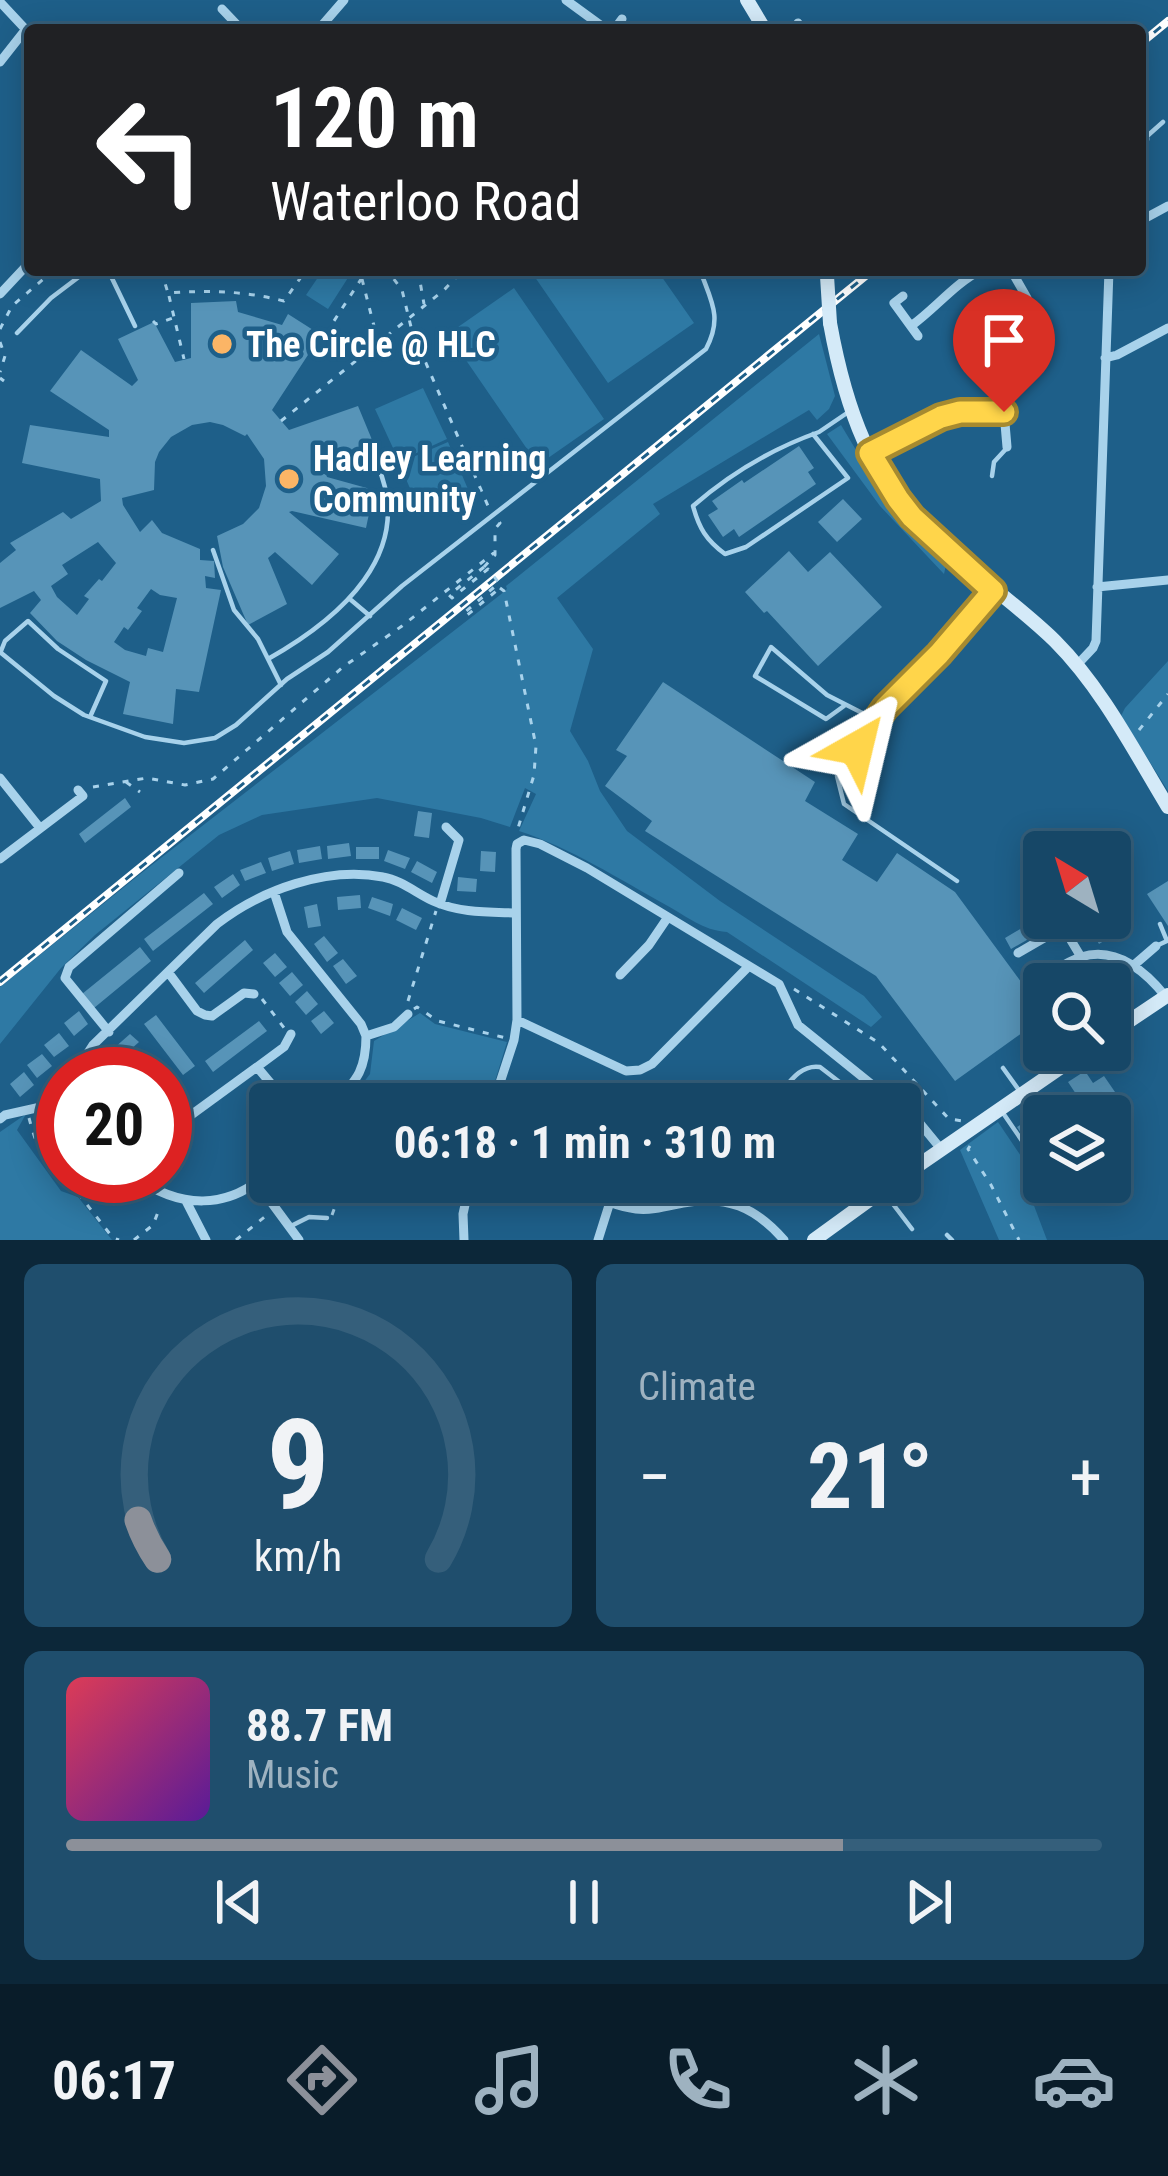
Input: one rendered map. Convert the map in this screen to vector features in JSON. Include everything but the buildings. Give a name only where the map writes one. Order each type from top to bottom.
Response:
[{"type":"street","points":[[323,24],[344,0]]},
{"type":"street","points":[[566,0],[602,24]]},
{"type":"street","points":[[0,2],[24,28]]},
{"type":"street","points":[[222,9],[236,24]]},
{"type":"street","points":[[617,24],[622,19]]},
{"type":"street","points":[[0,62],[24,36]]},
{"type":"street","points":[[0,294],[24,268]]},
{"type":"street","points":[[826,276],[830,323],[850,411],[898,499],[912,517],[1077,665],[1168,807]]},
{"type":"street","points":[[911,326],[970,276]]},
{"type":"street","points":[[1007,448],[1004,368],[1028,326],[1027,298],[1014,276]]},
{"type":"street","points":[[1077,665],[1096,640],[1109,276]]},
{"type":"street","points":[[903,296],[894,303],[919,336]]},
{"type":"street","points":[[1105,358],[1168,328]]},
{"type":"street","points":[[870,453],[941,417],[1004,412]]},
{"type":"street","points":[[1097,586],[1168,580]]},
{"type":"street","points":[[0,778],[40,829]]},
{"type":"street","points":[[0,859],[84,794]]},
{"type":"street","points":[[438,907],[459,840],[446,827]]},
{"type":"street","points":[[500,1083],[517,1020],[516,849],[524,840],[587,868],[781,988],[797,1025],[869,1083]]},
{"type":"street","points":[[109,1032],[64,978],[69,967],[179,873]]},
{"type":"street","points":[[92,1047],[217,924],[238,908],[274,892],[327,877],[381,876],[438,907],[516,913]]},
{"type":"street","points":[[274,892],[287,932],[361,1024],[366,1036],[364,1067],[354,1083]]},
{"type":"street","points":[[620,975],[668,917]]},
{"type":"street","points":[[1018,952],[1063,927],[1081,957]]},
{"type":"street","points":[[1135,965],[1164,942]]},
{"type":"street","points":[[1070,963],[1081,957],[1108,956],[1135,965],[1155,982],[1167,996],[1131,1020]]},
{"type":"street","points":[[517,1020],[626,1071],[640,1070],[671,1047],[749,966]]},
{"type":"street","points":[[168,972],[206,1016],[244,993],[254,994]]},
{"type":"street","points":[[366,1036],[394,1027],[408,1014]]},
{"type":"street","points":[[192,1114],[284,1047],[291,1034]]},
{"type":"street","points":[[257,1067],[270,1083]]},
{"type":"street","points":[[921,1163],[1054,1071]]},
{"type":"street","points":[[2,1116],[36,1112]]},
{"type":"street","points":[[921,1125],[941,1149]]},
{"type":"street","points":[[192,1201],[231,1196],[249,1187]]},
{"type":"street","points":[[187,1203],[206,1240]]},
{"type":"street","points":[[272,1203],[298,1240]]},
{"type":"street","points":[[464,1240],[466,1203]]},
{"type":"street","points":[[598,1240],[610,1203]]},
{"type":"street","points":[[614,1203],[639,1210],[681,1203]]},
{"type":"street","points":[[730,1203],[767,1220],[784,1240]]},
{"type":"street","points":[[814,1240],[865,1203]]},
{"type":"lane","points":[[1146,137],[1163,122]]},
{"type":"lane","points":[[17,332],[80,276]]},
{"type":"lane","points":[[111,276],[135,326]]},
{"type":"lane","points":[[90,717],[106,681],[58,649],[28,621],[4,641],[0,652],[54,696],[90,717],[145,737],[184,743],[214,738],[706,349],[715,332],[715,310],[702,276]]},
{"type":"lane","points":[[813,434],[848,478],[746,547],[725,554],[701,533],[693,506],[720,482],[850,411]]},
{"type":"lane","points":[[992,476],[994,462],[1007,448]]},
{"type":"lane","points":[[268,659],[300,642],[350,599],[378,555],[391,513],[377,464]]},
{"type":"lane","points":[[213,550],[234,610],[258,639],[281,685]]},
{"type":"lane","points":[[957,881],[844,803],[837,776],[876,720],[993,591]]},
{"type":"lane","points":[[350,599],[370,616]]},
{"type":"lane","points":[[844,706],[826,719],[755,676],[771,647],[844,706],[876,720]]},
{"type":"lane","points":[[1160,924],[1164,942]]},
{"type":"lane","points":[[789,1083],[811,1066],[841,1083]]},
{"type":"lane","points":[[1004,1068],[1021,1093]]},
{"type":"lane","points":[[1000,1108],[1023,1142]]},
{"type":"lane","points":[[160,1207],[161,1203]]},
{"type":"lane","points":[[901,1203],[912,1229]]},
{"type":"lane","points":[[289,1226],[309,1216],[329,1217]]},
{"type":"path","points":[[0,329],[12,306],[47,276]]},
{"type":"path","points":[[163,276],[184,359]]},
{"type":"path","points":[[168,293],[230,291],[284,301],[302,276]]},
{"type":"path","points":[[390,276],[402,290],[412,331],[483,499],[500,523],[495,529],[495,552],[449,595],[452,598],[488,569],[499,583],[466,616],[500,588],[504,591],[536,746],[534,776],[516,827]]},
{"type":"path","points":[[419,276],[424,306]]},
{"type":"path","points":[[281,421],[456,276]]},
{"type":"path","points":[[359,357],[332,325],[362,278]]},
{"type":"path","points":[[362,278],[375,330],[382,339]]},
{"type":"path","points":[[336,302],[344,307]]},
{"type":"path","points":[[153,321],[174,318]]},
{"type":"path","points":[[0,343],[5,356],[1,377]]},
{"type":"path","points":[[389,500],[407,491]]},
{"type":"path","points":[[84,794],[95,786],[147,778],[185,784],[213,779],[343,667],[495,552]]},
{"type":"path","points":[[1127,740],[1168,694]]},
{"type":"path","points":[[124,782],[140,793]]},
{"type":"path","points":[[408,1001],[438,907]]},
{"type":"path","points":[[781,988],[787,986],[815,1001],[880,1043],[949,1119]]},
{"type":"path","points":[[254,994],[291,1034]]},
{"type":"path","points":[[408,1014],[417,1006],[438,1021],[514,1040]]},
{"type":"path","points":[[30,1114],[36,1143]]},
{"type":"path","points":[[968,1149],[1019,1240]]},
{"type":"path","points":[[86,1203],[119,1240]]},
{"type":"path","points":[[329,1217],[335,1203]]},
{"type":"path","points":[[134,1240],[153,1225],[160,1207]]},
{"type":"path","points":[[236,1240],[271,1213]]},
{"type":"shaded area","points":[[319,276],[349,276],[328,309],[306,295]]},
{"type":"shaded area","points":[[534,276],[661,276],[694,323],[608,383]]},
{"type":"shaded area","points":[[514,288],[604,419],[538,465],[448,334]]},
{"type":"shaded area","points":[[819,334],[835,396],[829,409],[817,420],[809,410],[653,504],[660,514],[557,598],[593,649],[570,731],[600,791],[627,831],[720,901],[864,996],[882,1017],[871,1027],[727,932],[703,926],[576,855],[519,831],[536,794],[525,788],[510,827],[377,798],[262,815],[219,835],[95,935],[61,968],[0,1044],[0,987],[500,595]]},
{"type":"shaded area","points":[[423,388],[447,439],[399,461],[375,409]]},
{"type":"shaded area","points":[[841,425],[889,505],[946,565],[944,574],[880,506],[827,434]]},
{"type":"shaded area","points":[[448,442],[470,494],[422,516],[399,463]]},
{"type":"shaded area","points":[[1168,661],[1168,791],[1121,716]]},
{"type":"shaded area","points":[[420,1013],[435,1024],[507,1042],[494,1083],[363,1083],[370,1074],[374,1041]]},
{"type":"shaded area","points":[[26,1114],[17,1130],[36,1156],[36,1203],[83,1203],[112,1240],[0,1240],[0,1132]]},
{"type":"shaded area","points":[[998,1122],[1023,1159],[1023,1203],[1033,1203],[1047,1240],[999,1240],[960,1150]]},
{"type":"railway","points":[[1146,39],[1168,21]]},
{"type":"railway","points":[[0,982],[866,276]]},
{"type":"place","name":"The Circle @ HLC","points":[[222,344]]},
{"type":"place","name":"Hadley Learning Community","points":[[289,479]]},
{"type":"route","points":[[857,748],[885,708],[993,591],[912,517],[870,453],[941,417],[1004,412]]}]
